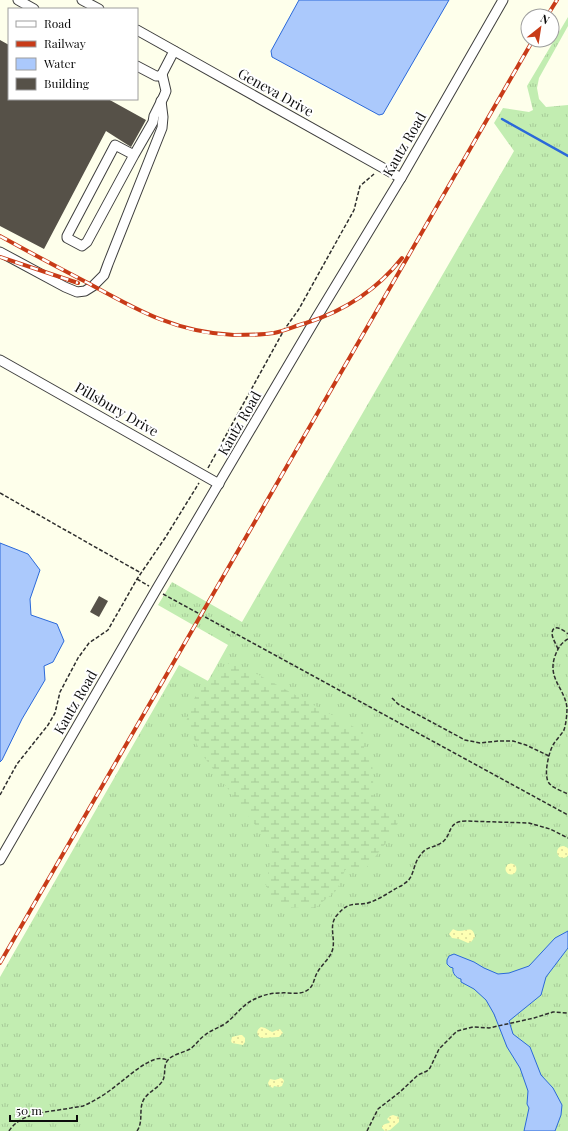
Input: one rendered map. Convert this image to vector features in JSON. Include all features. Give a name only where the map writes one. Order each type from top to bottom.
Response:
[{"type":"street","points":[[18,0],[32,8]]},
{"type":"street","points":[[82,0],[96,8]]},
{"type":"street","name":"Kautz Road","points":[[0,860],[156,590],[400,178],[503,0]]},
{"type":"street","name":"Geneva Drive","points":[[138,31],[400,178]]},
{"type":"street","points":[[134,155],[115,145],[67,238],[82,246],[87,242],[153,122],[154,116],[166,91],[162,74],[174,51]]},
{"type":"street","points":[[138,67],[156,76],[160,76],[162,74]]},
{"type":"street","points":[[0,252],[77,292],[86,291],[96,284],[104,275],[162,128],[163,117],[161,101]]},
{"type":"street","name":"Pillsbury Drive","points":[[0,360],[219,484]]},
{"type":"path","points":[[0,795],[17,764],[48,725],[55,713],[60,692],[81,653],[89,643],[108,630],[137,579],[165,538],[204,475],[284,330],[299,308],[354,210],[360,186],[382,167]]},
{"type":"path","points":[[0,493],[141,573]]},
{"type":"path","points":[[137,579],[568,815]]},
{"type":"path","points":[[558,649],[553,639],[553,630],[559,628],[568,634]]},
{"type":"path","points":[[568,639],[562,643],[554,659],[553,671],[565,702],[566,718],[564,729],[553,745],[549,757],[546,777],[548,782],[553,787],[568,794]]},
{"type":"path","points":[[392,698],[398,704],[465,740],[480,742],[513,741],[526,745],[549,757]]},
{"type":"path","points":[[137,1131],[142,1121],[142,1101],[161,1084],[164,1079],[168,1060],[191,1049],[205,1034],[218,1028],[240,1009],[264,995],[279,992],[300,993],[311,988],[316,975],[333,950],[332,928],[333,920],[337,914],[352,904],[370,903],[407,883],[417,860],[425,850],[444,841],[455,823],[466,821],[529,823],[550,829],[568,838]]},
{"type":"path","points":[[367,1131],[378,1109],[400,1092],[418,1075],[427,1071],[439,1049],[458,1031],[473,1027],[489,1028],[523,1021],[553,1012],[568,1013]]},
{"type":"path","points":[[9,1131],[12,1126],[22,1119],[38,1114],[82,1106],[98,1098],[116,1086],[136,1070],[155,1060],[162,1058],[168,1060]]},
{"type":"green space","points":[[568,17],[568,26],[560,40],[560,30]]},
{"type":"green space","points":[[550,48],[556,48],[539,78],[537,88],[539,99],[546,107],[568,105],[568,1131],[0,1131],[0,977],[179,665],[208,681],[228,645],[158,605],[172,582],[242,622],[514,151],[494,123],[503,108],[529,112],[533,110],[527,86]]},
{"type":"green space","points":[[229,663],[259,675],[363,732],[364,748],[372,758],[374,801],[400,818],[393,834],[367,867],[363,869],[345,870],[337,890],[315,908],[288,908],[273,900],[266,885],[272,852],[265,838],[201,753],[186,722],[192,703],[199,691],[218,671]]},
{"type":"sand","points":[[561,846],[565,846],[569,852],[565,858],[561,858],[557,854],[557,850]]},
{"type":"sand","points":[[511,863],[515,865],[517,869],[515,873],[511,875],[507,873],[505,869],[507,865]]},
{"type":"sand","points":[[453,929],[459,931],[471,930],[473,931],[475,937],[468,943],[452,938],[449,934]]},
{"type":"sand","points":[[261,1027],[272,1032],[280,1029],[283,1033],[279,1037],[261,1038],[257,1032]]},
{"type":"sand","points":[[240,1035],[245,1038],[243,1045],[232,1043],[232,1037]]},
{"type":"sand","points":[[281,1078],[284,1081],[282,1086],[274,1086],[273,1088],[269,1086],[268,1083],[270,1079],[275,1080]]},
{"type":"sand","points":[[393,1115],[399,1117],[399,1122],[390,1130],[385,1131],[382,1126],[390,1122],[387,1119]]},
{"type":"water","points":[[299,0],[449,0],[383,114],[379,115],[272,57],[271,51]]},
{"type":"water","points":[[0,543],[28,554],[40,570],[30,599],[31,615],[57,624],[64,641],[53,662],[44,666],[45,680],[22,719],[0,762]]},
{"type":"water","points":[[568,931],[568,948],[546,977],[541,995],[509,1021],[513,1034],[530,1047],[541,1075],[553,1088],[562,1105],[561,1115],[555,1131],[524,1131],[529,1108],[527,1104],[528,1091],[520,1068],[507,1047],[494,1014],[486,1000],[474,989],[461,982],[461,979],[455,975],[453,968],[447,964],[447,960],[449,956],[454,954],[498,974],[509,973],[529,966],[555,938]]},
{"type":"building","points":[[0,40],[8,44],[8,100],[110,100],[146,120],[131,147],[106,131],[44,249],[0,226]]},
{"type":"building","points":[[99,596],[108,601],[99,617],[90,612]]},
{"type":"waterway","points":[[502,119],[568,156]]},
{"type":"railway","points":[[552,8],[557,0]]},
{"type":"railway","points":[[0,963],[528,48]]},
{"type":"railway","points":[[0,236],[141,311],[176,325],[194,330],[234,335],[259,335],[274,333],[334,312],[359,298],[371,289],[382,280],[402,258]]},
{"type":"railway","points":[[0,257],[78,283]]}]
